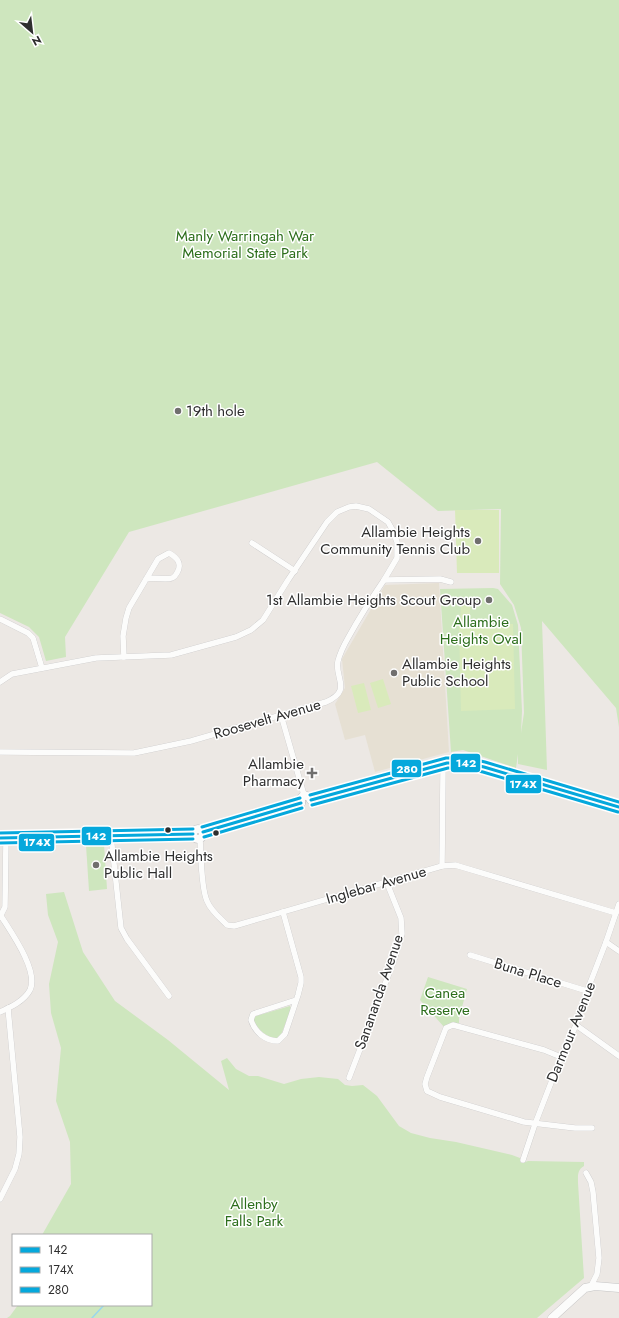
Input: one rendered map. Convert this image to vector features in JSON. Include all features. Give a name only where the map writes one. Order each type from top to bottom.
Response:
[{"type":"main road","points":[[3,838],[198,835],[305,799],[440,764],[457,762],[469,763],[619,807]]},
{"type":"main road","points":[[552,1318],[582,1290],[591,1286],[619,1288]]},
{"type":"street","name":"Roosevelt Avenue","points":[[0,682],[12,674],[96,658],[171,655],[236,637],[251,630],[263,620],[327,522],[337,512],[349,507],[356,506],[369,509],[388,522],[397,542],[397,558],[341,651],[337,669],[340,677],[340,690],[336,698],[191,741],[134,753],[0,752]]},
{"type":"street","points":[[252,543],[295,570]]},
{"type":"street","points":[[124,657],[123,636],[129,608],[146,579],[158,559],[169,553],[176,557],[179,563],[179,568],[177,574],[172,578],[166,579],[153,577],[146,579]]},
{"type":"street","points":[[384,580],[440,579],[451,582]]},
{"type":"street","points":[[0,619],[28,633],[33,638],[42,668]]},
{"type":"street","points":[[281,715],[305,799]]},
{"type":"street","points":[[440,764],[443,772],[442,866]]},
{"type":"street","name":"Inglebar Avenue","points":[[198,835],[206,900],[227,925],[234,926],[442,866],[455,866],[616,912]]},
{"type":"street","points":[[111,836],[121,928],[126,939],[169,996]]},
{"type":"street","points":[[0,1012],[23,999],[30,990],[32,978],[22,951],[0,917],[5,907],[3,838]]},
{"type":"street","name":"Sanananda Avenue","points":[[349,1078],[393,963],[402,934],[401,918],[387,883]]},
{"type":"street","name":"Darmour Avenue","points":[[523,1160],[535,1124],[561,1057],[576,1024],[619,904]]},
{"type":"street","points":[[283,912],[301,977],[300,989],[284,1034],[278,1041],[265,1038],[253,1025],[251,1020],[254,1014],[296,1000]]},
{"type":"street","points":[[606,942],[619,951]]},
{"type":"street","name":"Buna Place","points":[[470,955],[587,992]]},
{"type":"street","points":[[0,1199],[15,1169],[19,1154],[20,1137],[8,1008]]},
{"type":"street","points":[[576,1024],[619,1056]]},
{"type":"street","points":[[561,1057],[544,1050],[453,1025],[446,1028],[428,1076],[426,1084],[427,1091],[440,1098],[524,1122],[575,1128],[592,1128]]},
{"type":"street","points":[[586,1173],[592,1186],[599,1258],[597,1274],[591,1286]]},
{"type":"shaded area","name":"Allambie Heights Public School","points":[[439,583],[449,752],[375,772],[365,735],[345,740],[335,704],[345,688],[342,659],[385,585]]},
{"type":"green space","name":"Manly Warringah War Memorial State Park","points":[[0,0],[619,0],[619,727],[616,708],[542,621],[547,770],[518,764],[518,754],[516,768],[463,750],[451,752],[440,589],[498,589],[512,605],[518,625],[522,711],[521,733],[524,713],[521,628],[514,605],[500,584],[501,509],[438,511],[377,462],[129,532],[65,637],[66,657],[46,661],[39,637],[29,627],[0,613]]},
{"type":"green space","name":"Allambie Heights Community Tennis Club","points":[[455,510],[499,510],[499,573],[457,573]]},
{"type":"green space","name":"Allambie Heights Oval","points":[[461,603],[470,603],[470,625],[513,624],[515,709],[461,711],[459,626]]},
{"type":"green space","points":[[383,679],[391,704],[378,708],[370,683]]},
{"type":"green space","points":[[364,683],[371,710],[358,713],[351,686]]},
{"type":"green space","name":"Allambie Heights Public Hall","points":[[104,844],[107,889],[89,891],[86,845]]},
{"type":"green space","name":"Allenby Falls Park","points":[[64,892],[83,952],[115,1001],[168,1040],[229,1090],[221,1061],[227,1058],[236,1069],[249,1076],[258,1076],[284,1084],[301,1079],[319,1077],[338,1079],[345,1085],[363,1085],[377,1096],[399,1126],[411,1133],[512,1155],[520,1158],[521,1163],[528,1161],[584,1162],[584,1166],[578,1173],[578,1178],[584,1278],[537,1318],[7,1318],[17,1306],[152,1306],[152,1234],[43,1234],[71,1184],[70,1142],[56,1101],[61,1048],[51,1013],[49,984],[58,942],[48,915],[46,894]]},
{"type":"green space","name":"Canea Reserve","points":[[428,977],[467,989],[459,1023],[450,1023],[445,1028],[420,1000]]},
{"type":"green space","points":[[290,1006],[291,1009],[281,1035],[278,1038],[270,1037],[263,1033],[253,1020],[256,1016]]},
{"type":"waterway","points":[[92,1318],[103,1306]]},
{"type":"transit line","name":"280","points":[[310,795],[446,758],[467,758],[619,802]]},
{"type":"transit line","name":"142","points":[[311,800],[447,763],[466,763],[619,807]]},
{"type":"transit line","name":"174X","points":[[312,805],[448,768],[465,768],[618,812]]},
{"type":"transit line","name":"280","points":[[202,827],[300,798]]},
{"type":"transit line","name":"142","points":[[203,832],[301,803]]},
{"type":"transit line","name":"174X","points":[[204,837],[302,808]]},
{"type":"transit line","name":"280","points":[[0,833],[193,829]]},
{"type":"transit line","name":"142","points":[[0,838],[193,834]]},
{"type":"transit line","name":"174X","points":[[0,843],[193,839]]},
{"type":"place","name":"19th hole","points":[[178,411]]},
{"type":"place","name":"Allambie Heights Community Tennis Club","points":[[478,541]]},
{"type":"place","name":"1st Allambie Heights Scout Group","points":[[489,600]]},
{"type":"place","name":"Allambie Heights Public School","points":[[394,673]]},
{"type":"place","name":"Allambie Pharmacy","points":[[312,773]]},
{"type":"place","name":"Allambie Heights Public Hall","points":[[96,865]]}]
